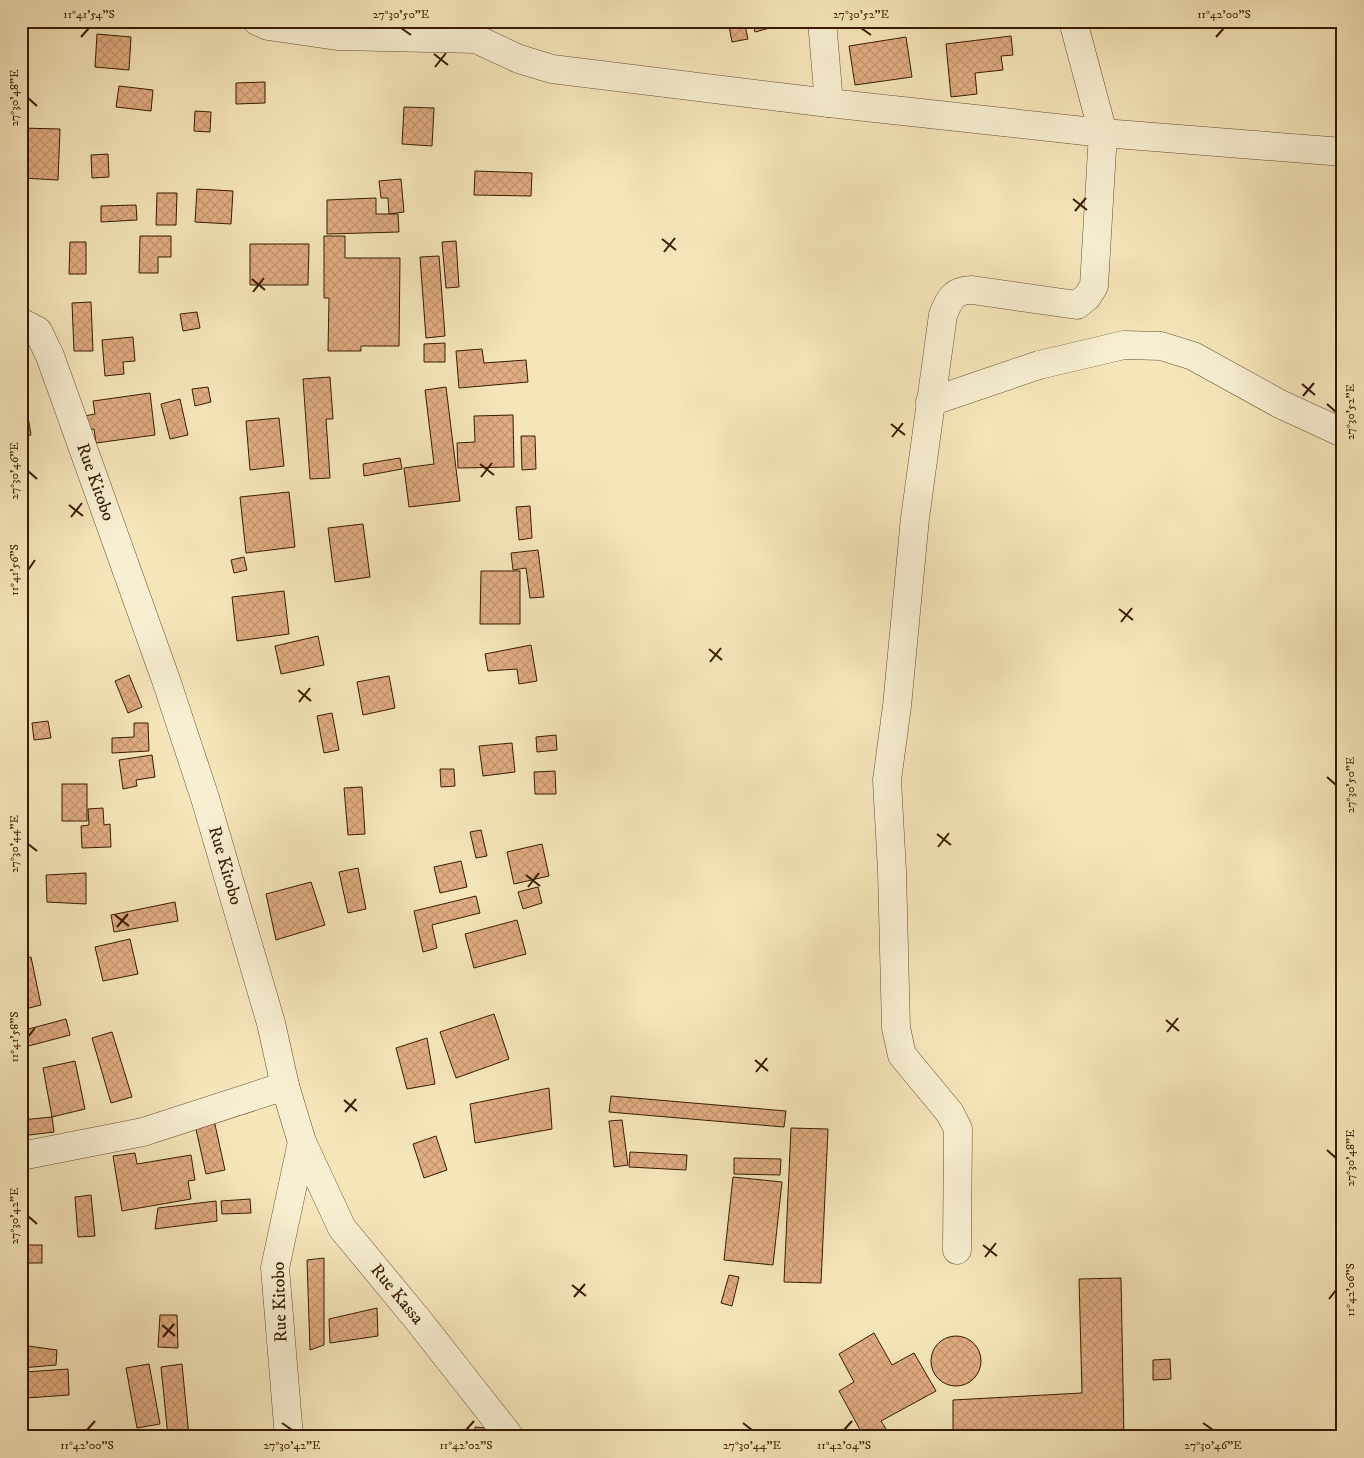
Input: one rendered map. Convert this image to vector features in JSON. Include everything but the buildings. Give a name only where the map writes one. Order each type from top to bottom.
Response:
[{"type":"street","points":[[257,21],[268,26],[337,36],[479,30],[519,59],[552,69],[828,103],[1102,133],[1343,152]]},
{"type":"street","points":[[822,21],[828,103]]},
{"type":"street","points":[[957,1250],[958,1129],[950,1112],[902,1055],[896,1028],[892,871],[887,780],[898,706],[915,518],[943,315],[949,300],[961,290],[972,290],[1077,305],[1087,297],[1094,286],[1102,133],[1073,21]]},
{"type":"street","name":"Rue Kitobo","points":[[21,322],[38,330],[50,356],[69,404],[166,680],[205,798],[268,1014],[285,1086],[302,1142],[275,1268],[288,1437]]},
{"type":"street","points":[[930,402],[1039,365],[1124,345],[1161,346],[1193,356],[1280,404],[1343,434]]},
{"type":"street","points":[[21,1156],[144,1132],[285,1086]]},
{"type":"street","name":"Rue Kassa","points":[[302,1142],[342,1228],[418,1320],[510,1437]]}]
